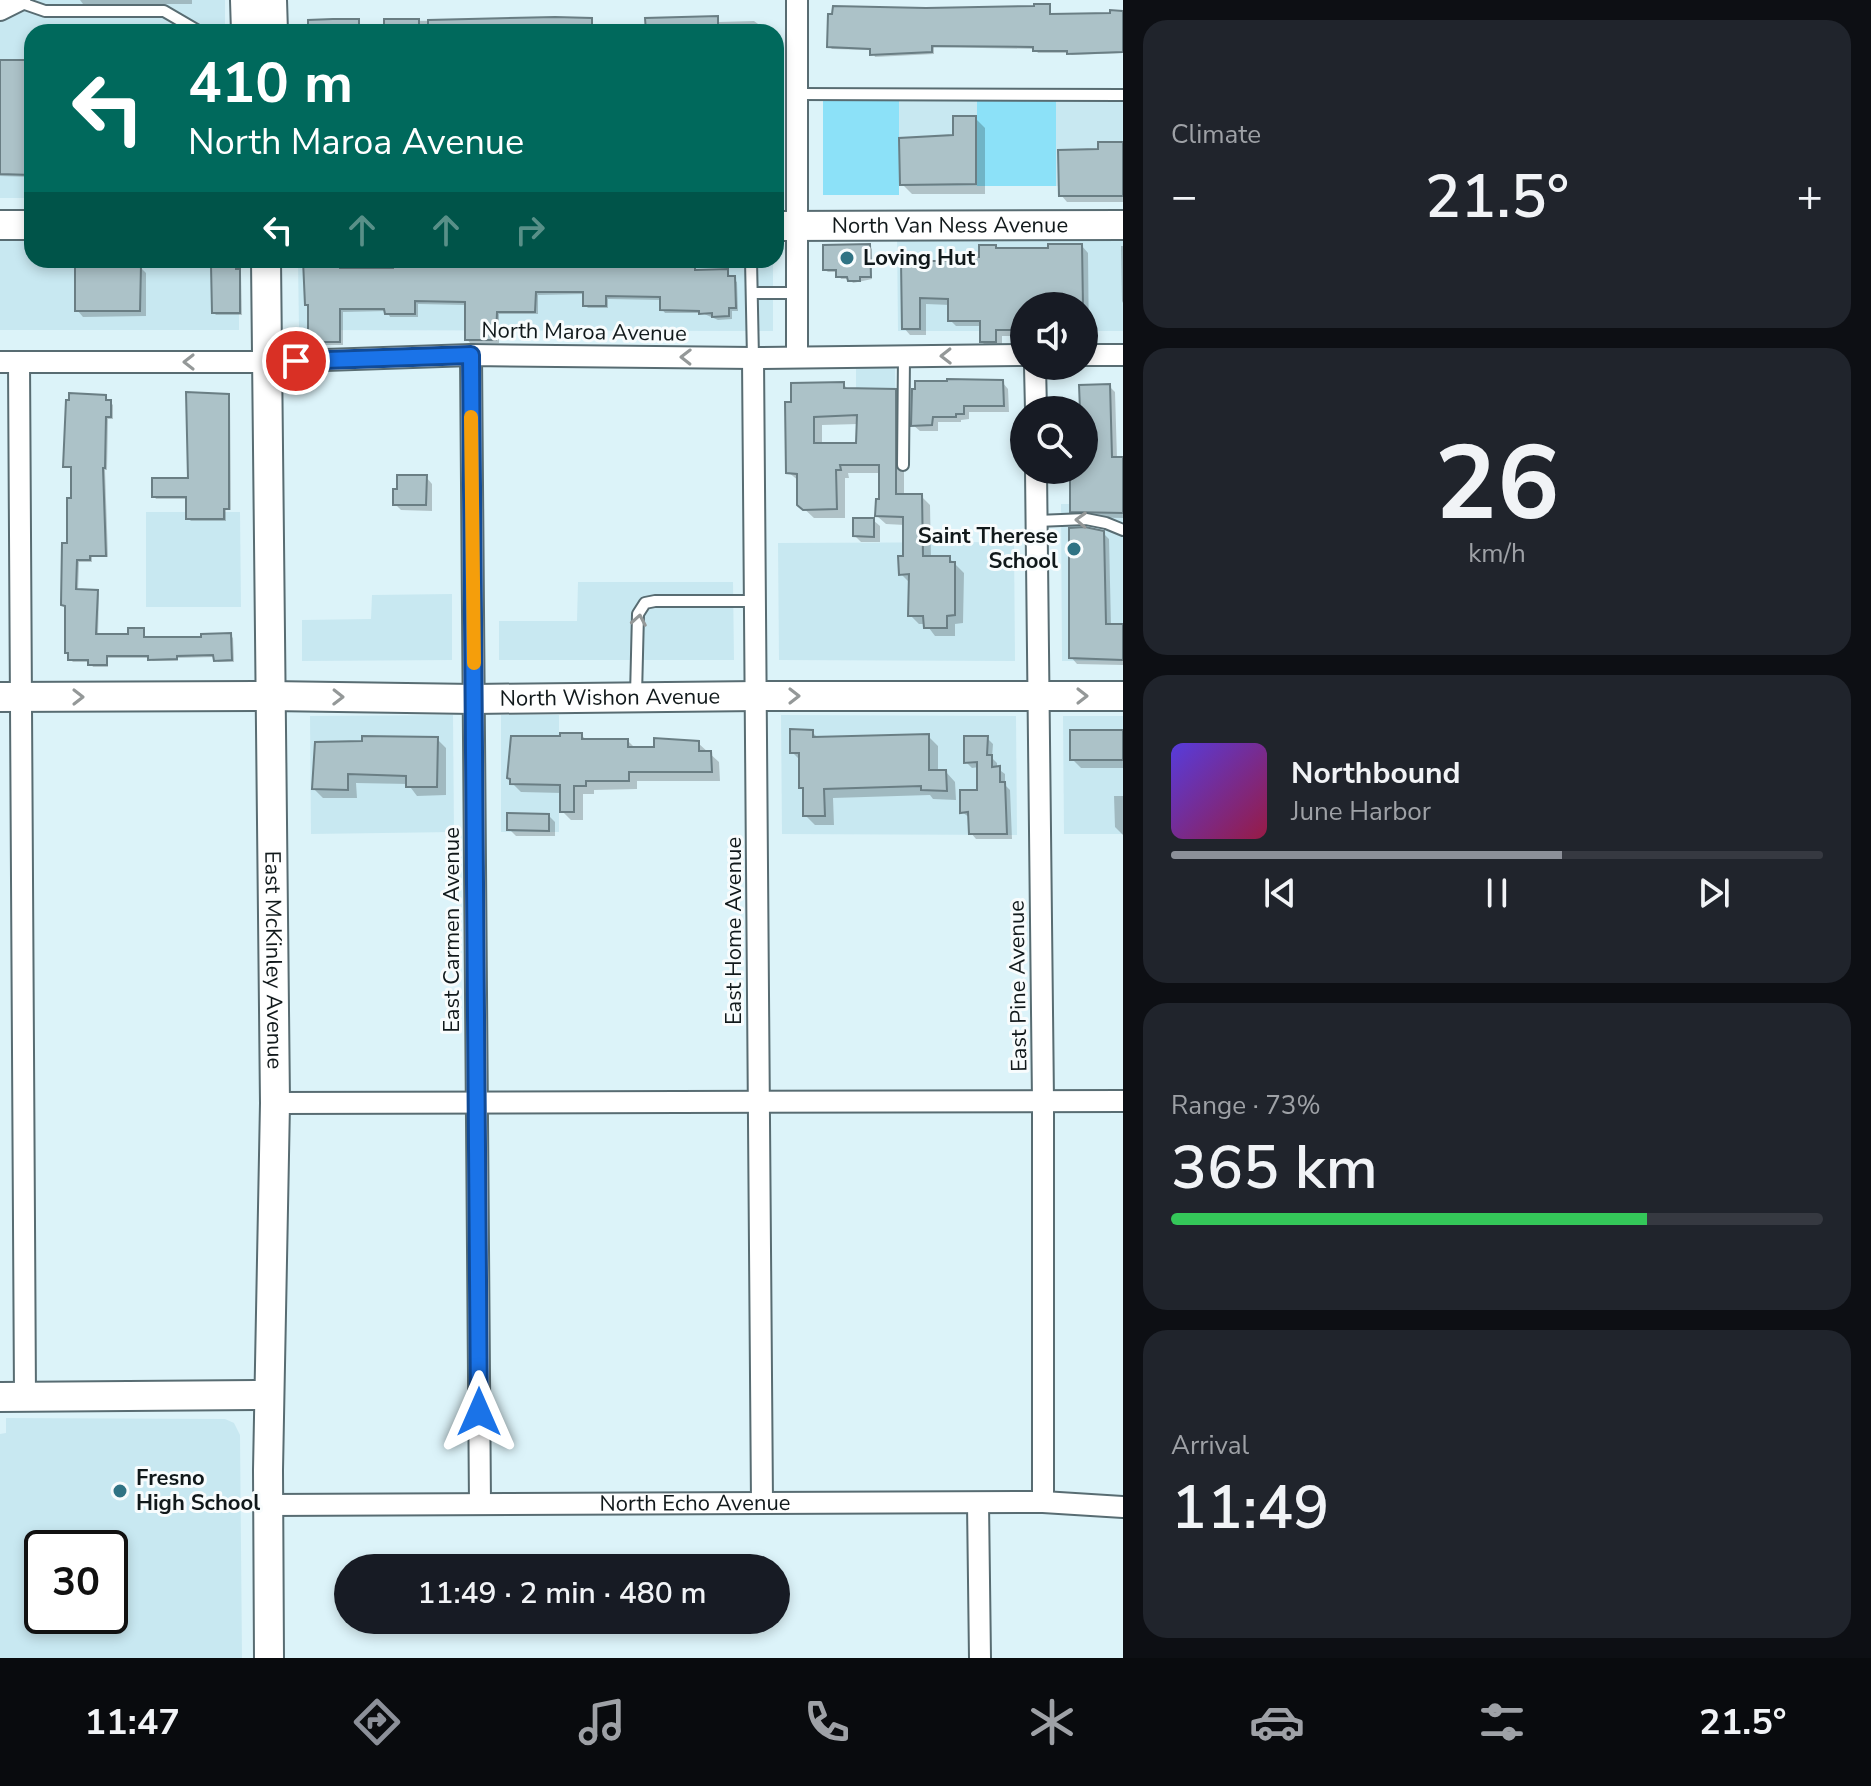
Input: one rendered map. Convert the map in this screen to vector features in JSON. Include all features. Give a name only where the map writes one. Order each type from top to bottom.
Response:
[{"type":"main road","points":[[245,0],[246,24]]},
{"type":"main road","points":[[272,0],[273,24]]},
{"type":"main road","name":"North Van Ness Avenue","points":[[787,226],[1123,225]]},
{"type":"main road","name":"East McKinley Avenue","points":[[266,268],[275,1103],[268,1395],[269,1658]]},
{"type":"main road","name":"North Wishon Avenue","points":[[10,697],[474,699],[1123,696]]},
{"type":"main road","points":[[13,1396],[268,1395]]},
{"type":"street","points":[[797,0],[798,94],[787,226],[798,293],[797,357]]},
{"type":"street","name":"North Maroa Avenue","points":[[9,362],[267,362],[471,355],[753,358],[1010,355]]},
{"type":"street","name":"East Carmen Avenue","points":[[471,355],[480,1504]]},
{"type":"street","points":[[1098,355],[1123,355]]},
{"type":"street","name":"East Home Avenue","points":[[753,358],[762,1503]]},
{"type":"street","points":[[9,362],[13,1396]]},
{"type":"street","name":"East Pine Avenue","points":[[1036,484],[1043,1101],[1043,1502]]},
{"type":"street","points":[[275,1103],[1123,1101]]},
{"type":"street","name":"North Echo Avenue","points":[[267,1505],[1043,1502],[1123,1507]]},
{"type":"street","points":[[978,1503],[980,1658]]},
{"type":"lane","points":[[13,4],[45,11],[164,11],[187,24]]},
{"type":"lane","points":[[798,94],[1123,95]]},
{"type":"lane","points":[[751,268],[753,358]]},
{"type":"lane","points":[[752,293],[798,293]]},
{"type":"lane","points":[[903,465],[904,356]]},
{"type":"lane","points":[[1037,521],[1086,519],[1123,530]]},
{"type":"lane","points":[[636,697],[638,614],[645,603],[756,601]]},
{"type":"shaded area","points":[[0,0],[225,0],[225,24],[24,24],[24,198],[0,198]]},
{"type":"shaded area","points":[[898,91],[977,91],[977,186],[899,186]]},
{"type":"shaded area","points":[[977,91],[1056,91],[1056,186],[977,186]]},
{"type":"shaded area","points":[[1056,91],[1123,91],[1123,186],[1056,186]]},
{"type":"shaded area","points":[[823,101],[899,101],[899,195],[823,195]]},
{"type":"shaded area","points":[[0,231],[24,231],[24,268],[239,268],[239,330],[0,330]]},
{"type":"shaded area","points":[[897,233],[1123,233],[1123,331],[1098,331],[1098,292],[1010,292],[1010,331],[898,331]]},
{"type":"shaded area","points":[[298,268],[773,268],[773,331],[299,330]]},
{"type":"shaded area","points":[[856,362],[895,362],[896,428],[856,428]]},
{"type":"shaded area","points":[[1061,504],[1123,504],[1123,661],[1062,661]]},
{"type":"shaded area","points":[[146,512],[240,512],[241,607],[146,607]]},
{"type":"shaded area","points":[[1014,542],[1015,661],[779,660],[778,543]]},
{"type":"shaded area","points":[[578,582],[733,582],[734,660],[499,660],[499,621],[577,621]]},
{"type":"shaded area","points":[[452,594],[452,660],[302,661],[302,620],[371,619],[372,595]]},
{"type":"shaded area","points":[[453,715],[454,832],[311,834],[310,716]]},
{"type":"shaded area","points":[[501,715],[559,715],[559,832],[501,832]]},
{"type":"shaded area","points":[[781,715],[1016,716],[1017,835],[782,834]]},
{"type":"shaded area","points":[[1063,716],[1123,716],[1123,834],[1064,834]]},
{"type":"shaded area","name":"Fresno High School","points":[[6,1418],[225,1419],[234,1423],[240,1435],[242,1658],[0,1658],[0,1434],[6,1433]]},
{"type":"building","points":[[1050,4],[1050,14],[1123,11],[1123,52],[1067,54],[1067,51],[1033,51],[1033,47],[932,46],[932,52],[870,55],[870,49],[827,47],[828,14],[832,14],[833,6],[926,8]]},
{"type":"building","points":[[718,16],[718,24],[645,24],[645,18]]},
{"type":"building","points":[[555,17],[592,18],[592,24],[428,24],[428,20]]},
{"type":"building","points":[[359,19],[359,24],[308,24],[308,20]]},
{"type":"building","points":[[384,19],[419,19],[419,24],[384,24]]},
{"type":"building","points":[[0,60],[24,60],[24,175],[0,174]]},
{"type":"building","points":[[953,116],[976,116],[976,184],[900,185],[899,138],[953,135]]},
{"type":"building","points":[[1098,142],[1123,142],[1123,196],[1059,196],[1058,150],[1098,149]]},
{"type":"building","name":"Loving Hut","points":[[870,244],[871,277],[848,281],[847,277],[836,277],[836,270],[823,270],[823,245]]},
{"type":"building","points":[[1048,244],[1082,244],[1083,292],[1010,292],[1010,330],[996,330],[996,342],[980,342],[980,321],[948,321],[948,299],[920,298],[920,329],[902,329],[901,261],[948,261],[948,257],[979,257],[979,245],[1048,248]]},
{"type":"building","points":[[75,268],[141,268],[140,311],[75,311]]},
{"type":"building","points":[[211,268],[240,269],[240,313],[212,313]]},
{"type":"building","points":[[303,268],[695,268],[728,269],[728,276],[735,276],[736,308],[729,308],[729,316],[712,317],[712,313],[699,314],[699,311],[660,310],[660,297],[606,296],[606,306],[583,306],[583,292],[536,292],[535,312],[497,312],[496,340],[465,340],[465,302],[415,301],[415,314],[385,314],[384,309],[340,309],[340,342],[308,342],[308,305],[305,305]]},
{"type":"building","points":[[1003,380],[1004,406],[964,406],[964,414],[933,417],[932,425],[911,426],[915,381]]},
{"type":"building","points":[[844,382],[844,388],[896,389],[896,494],[922,494],[923,556],[950,556],[950,562],[955,562],[955,615],[947,616],[947,628],[924,628],[923,616],[908,616],[909,574],[899,575],[898,556],[903,556],[903,517],[875,516],[876,499],[879,499],[879,465],[840,465],[841,470],[836,470],[837,509],[803,510],[797,505],[797,474],[786,473],[785,402],[791,402],[791,383]],"holes":[[[857,415],[856,443],[814,443],[814,417]]]},
{"type":"building","points":[[1110,384],[1112,457],[1123,457],[1123,513],[1070,512],[1070,484],[1098,484],[1098,396],[1079,396],[1079,385]]},
{"type":"building","points":[[186,392],[229,394],[229,509],[224,509],[224,519],[186,519],[186,497],[152,497],[152,478],[188,478]]},
{"type":"building","points":[[69,393],[106,395],[106,400],[111,400],[111,417],[106,417],[103,468],[106,556],[77,560],[76,589],[98,590],[96,634],[128,634],[128,628],[144,628],[144,637],[201,637],[201,634],[231,633],[232,660],[214,661],[213,655],[148,660],[148,656],[107,656],[107,665],[88,665],[88,660],[68,660],[68,653],[65,653],[65,606],[61,605],[62,543],[67,543],[67,498],[71,498],[71,467],[63,467],[66,400],[69,400]]},
{"type":"building","points":[[397,475],[427,475],[426,505],[393,505]]},
{"type":"building","points":[[853,518],[874,518],[874,537],[853,536]]},
{"type":"building","points":[[1069,528],[1104,531],[1106,624],[1123,624],[1123,660],[1069,658]]},
{"type":"building","points":[[790,729],[813,730],[813,737],[929,734],[929,770],[946,770],[947,791],[921,790],[921,786],[824,789],[825,816],[803,816],[799,753],[790,753]]},
{"type":"building","points":[[1070,730],[1123,730],[1123,760],[1070,760]]},
{"type":"building","points":[[560,733],[582,733],[582,739],[628,739],[628,747],[654,747],[654,738],[699,741],[699,751],[711,751],[712,772],[629,772],[629,781],[586,781],[586,786],[574,786],[574,812],[560,812],[560,785],[510,784],[507,778],[511,736],[560,736]]},
{"type":"building","points":[[362,736],[438,737],[437,787],[406,787],[406,776],[348,774],[348,790],[312,789],[315,742],[362,741]]},
{"type":"building","points":[[964,736],[988,736],[987,755],[992,755],[992,767],[1000,766],[1000,782],[1005,782],[1007,834],[969,834],[968,812],[960,813],[960,790],[977,790],[977,762],[964,763]]},
{"type":"building","points":[[507,813],[549,814],[549,831],[507,830]]},
{"type":"slow traffic","points":[[471,417],[474,663]]},
{"type":"place","name":"Loving Hut","points":[[847,258]]},
{"type":"place","name":"Saint Therese School","points":[[1074,549]]},
{"type":"place","name":"Fresno High School","points":[[120,1491]]},
{"type":"route","points":[[296,361],[471,355],[479,1412]]}]
